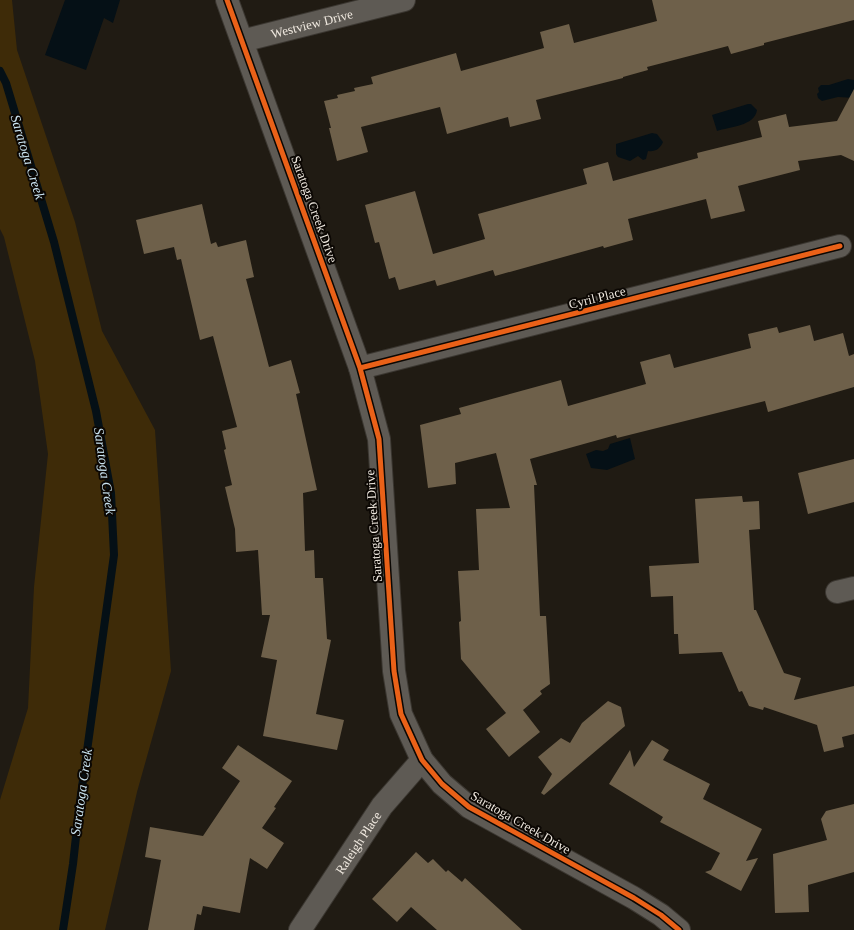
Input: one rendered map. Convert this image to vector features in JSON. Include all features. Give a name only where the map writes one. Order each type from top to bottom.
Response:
[{"type":"street","name":"Saratoga Creek Drive","points":[[226,0],[360,368],[378,439],[396,678],[401,714],[422,760],[442,784],[469,807],[634,898],[661,915],[679,930]]},
{"type":"street","name":"Westview Drive","points":[[242,41],[404,0]]},
{"type":"street","name":"Cyril Place","points":[[360,368],[840,246]]},
{"type":"street","name":"Raleigh Place","points":[[300,930],[382,806],[422,760]]},
{"type":"shaded area","points":[[0,0],[12,0],[17,50],[75,222],[102,331],[155,430],[171,671],[137,792],[105,930],[0,930],[0,800],[28,708],[34,587],[48,454],[35,361],[4,237],[0,229]]},
{"type":"shaded area","points":[[65,0],[120,0],[113,23],[104,18],[86,70],[45,55]]},
{"type":"shaded area","points":[[848,79],[854,80],[854,98],[838,97],[822,101],[818,98],[818,88],[821,85],[829,85]]},
{"type":"shaded area","points":[[751,104],[757,110],[752,119],[747,123],[717,131],[712,115]]},
{"type":"shaded area","points":[[652,133],[657,134],[663,142],[657,150],[648,151],[646,159],[643,160],[638,156],[630,161],[618,157],[616,154],[616,144]]},
{"type":"shaded area","points":[[630,438],[635,459],[607,470],[591,468],[586,454],[596,450],[603,451],[608,449],[610,444]]},
{"type":"building","points":[[652,0],[854,0],[854,20],[764,43],[764,45],[731,54],[728,46],[647,67],[648,70],[623,78],[536,100],[541,119],[510,127],[508,117],[447,134],[440,107],[361,127],[368,152],[337,161],[324,101],[338,98],[337,95],[355,91],[354,88],[373,84],[371,77],[456,53],[461,71],[544,48],[540,32],[569,24],[574,43],[657,21]]},
{"type":"building","points":[[854,89],[854,161],[841,155],[798,161],[800,170],[738,186],[745,211],[711,219],[706,199],[628,219],[633,240],[604,248],[603,246],[495,276],[493,270],[437,286],[435,280],[399,290],[395,277],[389,279],[379,242],[375,243],[365,205],[415,191],[433,254],[485,239],[478,214],[587,184],[583,169],[608,162],[613,181],[698,158],[697,153],[762,137],[758,121],[786,114],[789,127],[837,121]]},
{"type":"building","points":[[202,204],[211,244],[216,242],[218,247],[246,240],[254,277],[246,279],[269,367],[291,360],[300,393],[296,394],[317,490],[303,493],[305,551],[314,550],[315,578],[323,578],[327,639],[331,640],[316,714],[344,720],[337,750],[263,736],[277,660],[261,657],[270,615],[262,615],[258,550],[236,552],[235,529],[225,487],[232,485],[224,450],[226,449],[222,431],[237,427],[213,336],[200,340],[181,259],[177,260],[174,247],[144,254],[136,220]]},
{"type":"building","points":[[810,325],[814,341],[843,333],[849,356],[854,354],[854,387],[768,412],[765,401],[617,438],[616,435],[530,459],[537,485],[534,485],[540,616],[546,616],[550,684],[540,691],[542,694],[523,710],[540,732],[509,757],[486,729],[506,713],[461,659],[459,622],[461,621],[458,571],[479,570],[476,509],[510,508],[496,453],[455,463],[456,484],[428,488],[420,425],[461,414],[459,408],[561,380],[568,406],[646,384],[640,362],[670,354],[674,368],[751,348],[748,334],[777,327],[779,333]]},
{"type":"building","points":[[854,459],[854,502],[808,514],[798,473]]},
{"type":"building","points":[[742,496],[743,502],[759,501],[760,529],[749,530],[754,610],[756,610],[784,673],[801,678],[794,700],[854,686],[854,734],[842,737],[844,747],[824,752],[817,725],[764,707],[763,710],[749,706],[742,691],[739,692],[722,652],[679,654],[678,634],[674,634],[673,596],[651,597],[649,566],[699,563],[695,499]]},
{"type":"building","points":[[608,701],[621,707],[625,726],[544,795],[541,793],[552,774],[538,757],[561,738],[570,743],[582,723]]},
{"type":"building","points":[[652,740],[669,750],[663,760],[710,784],[703,799],[762,829],[746,861],[758,858],[741,891],[705,872],[711,870],[720,853],[660,822],[663,817],[609,784],[630,750],[634,767]]},
{"type":"building","points":[[238,745],[292,781],[262,828],[284,843],[267,869],[250,858],[240,913],[203,906],[201,915],[197,914],[194,930],[148,930],[161,860],[145,857],[150,827],[203,836],[240,781],[222,768]]},
{"type":"building","points":[[854,804],[854,872],[808,885],[809,912],[775,913],[773,854],[827,840],[821,819],[826,811]]},
{"type":"building","points":[[416,852],[428,863],[433,859],[446,872],[448,870],[462,882],[465,878],[522,930],[437,930],[411,907],[397,922],[372,899]]},
{"type":"waterway","name":"Saratoga Creek","points":[[0,71],[6,83],[54,242],[96,411],[111,493],[114,555],[63,930]]},
{"type":"cycle path","points":[[227,0],[360,368],[379,439],[394,671],[401,714],[422,760],[442,784],[469,807],[634,898],[661,915],[679,930]]},
{"type":"cycle path","points":[[360,368],[840,246]]}]
